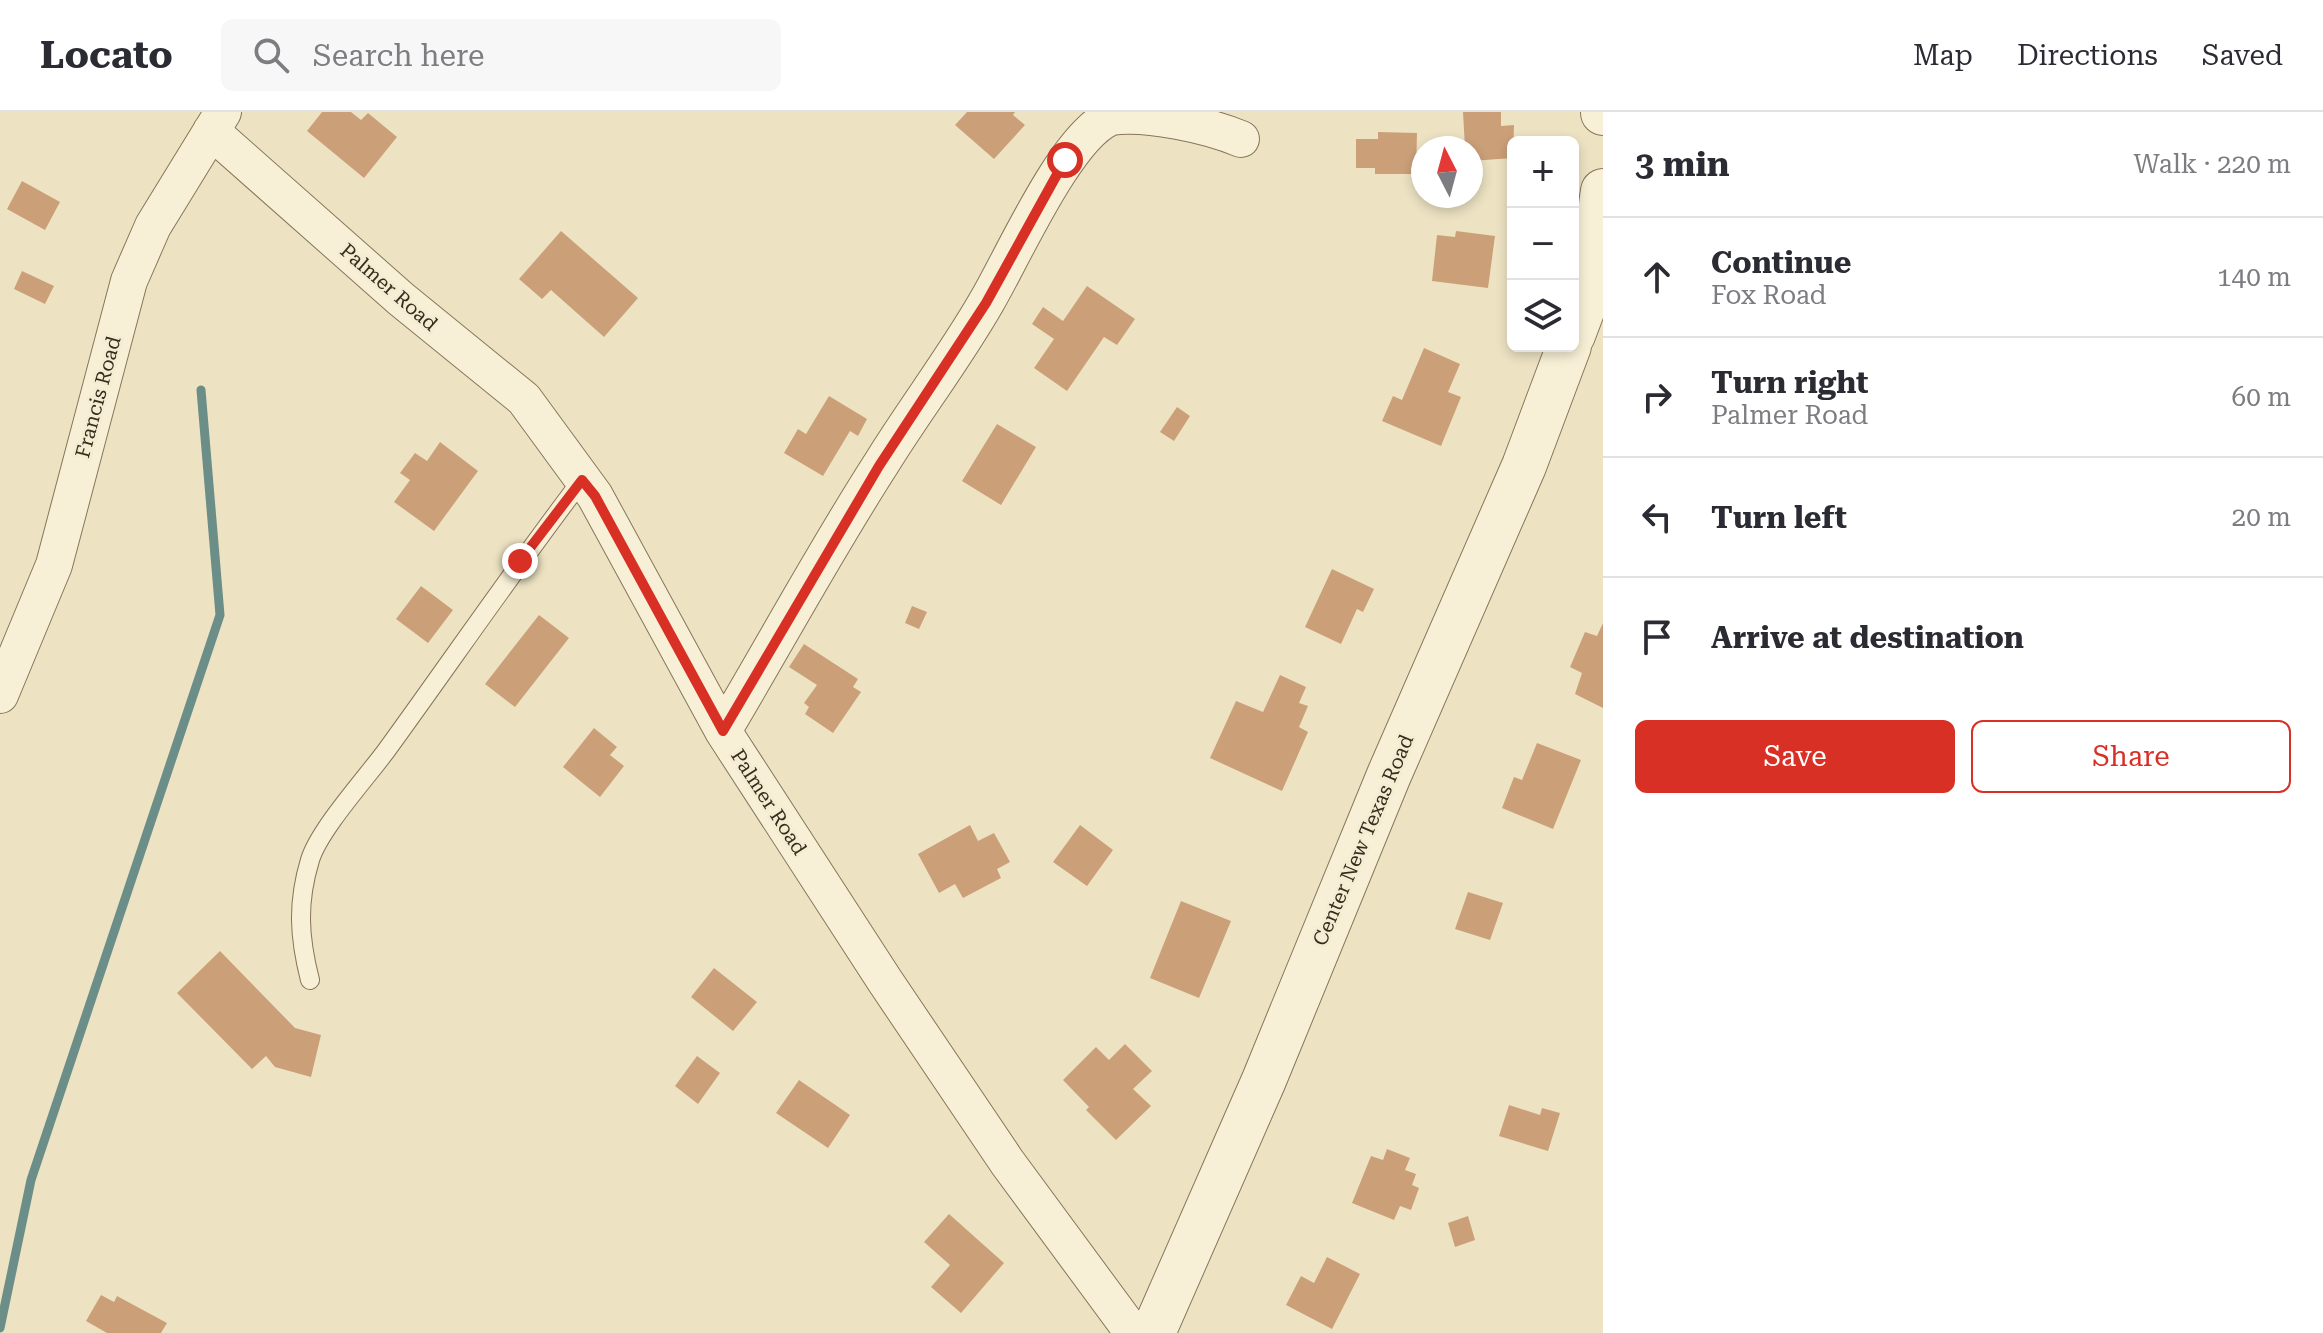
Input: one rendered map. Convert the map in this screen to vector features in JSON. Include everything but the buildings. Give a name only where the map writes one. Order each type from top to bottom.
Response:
[{"type":"street","points":[[723,731],[879,466],[986,303],[1065,160],[1093,130],[1111,117],[1140,113],[1169,115],[1241,139]]},
{"type":"street","name":"Palmer Road","points":[[217,121],[401,299],[524,399],[595,496],[723,731],[885,981],[1007,1162],[1133,1333]]},
{"type":"street","name":"Francis Road","points":[[0,695],[54,565],[129,281],[153,226],[217,121]]},
{"type":"street","points":[[1579,319],[1588,295],[1603,191]]},
{"type":"street","name":"Center New Texas Road","points":[[1153,1333],[1264,1080],[1395,761],[1524,466],[1567,352]]},
{"type":"lane","points":[[310,980],[301,946],[301,905],[310,857],[329,826],[439,678],[520,561],[582,480]]},
{"type":"waterway","points":[[0,1328],[31,1180],[220,615],[201,390]]},
{"type":"route","points":[[520,561],[582,480],[595,496],[723,731],[879,466],[986,303],[1065,160]]}]
